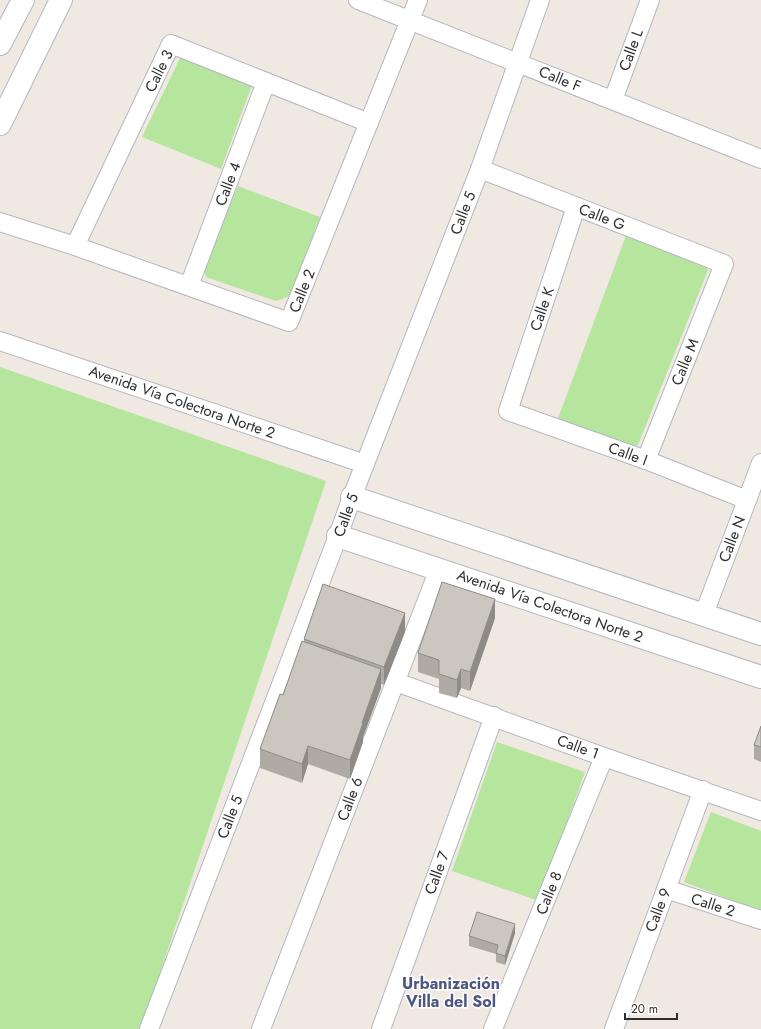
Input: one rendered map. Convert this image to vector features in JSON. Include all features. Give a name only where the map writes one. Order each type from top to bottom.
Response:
[{"type":"street","points":[[0,44],[23,0]]},
{"type":"street","points":[[0,124],[61,0]]},
{"type":"street","name":"Calle F","points":[[358,0],[761,159]]},
{"type":"street","points":[[410,21],[418,0]]},
{"type":"street","name":"Calle 5","points":[[149,1029],[352,497],[480,169],[540,0]]},
{"type":"street","name":"Calle L","points":[[613,100],[650,0]]},
{"type":"street","name":"Calle 2","points":[[0,222],[76,246],[290,322],[410,21]]},
{"type":"street","name":"Calle 3","points":[[76,246],[171,44],[369,123]]},
{"type":"street","name":"Calle 4","points":[[189,286],[266,82]]},
{"type":"street","name":"Calle G","points":[[480,169],[724,264]]},
{"type":"street","name":"Calle K","points":[[508,411],[576,207]]},
{"type":"street","name":"Calle M","points":[[646,460],[724,264]]},
{"type":"street","name":"Avenida Vía Colectora Norte 2","points":[[0,341],[365,464]]},
{"type":"street","name":"Calle I","points":[[508,411],[646,460],[747,500]]},
{"type":"street","name":"Calle N","points":[[704,614],[761,463]]},
{"type":"street","points":[[352,497],[761,634]]},
{"type":"street","name":"Avenida Vía Colectora Norte 2","points":[[338,536],[761,677]]},
{"type":"street","name":"Calle 6","points":[[261,1029],[440,569]]},
{"type":"street","name":"Calle 1","points":[[396,682],[494,716],[604,757],[761,811]]},
{"type":"street","name":"Calle 7","points":[[381,1029],[494,716]]},
{"type":"street","name":"Calle 8","points":[[493,1029],[604,757]]},
{"type":"street","name":"Calle 9","points":[[614,1029],[703,790]]},
{"type":"street","name":"Calle 2","points":[[666,889],[761,920]]},
{"type":"green space","points":[[181,56],[252,85],[221,169],[142,137]]},
{"type":"green space","points":[[238,186],[320,217],[290,296],[276,301],[206,277],[203,267]]},
{"type":"green space","points":[[627,233],[703,263],[708,270],[638,445],[629,447],[557,421]]},
{"type":"green space","points":[[0,367],[326,481],[141,1029],[0,1029]]},
{"type":"green space","points":[[497,742],[585,772],[539,901],[452,871]]},
{"type":"green space","points":[[711,812],[761,831],[761,911],[684,882]]},
{"type":"building","points":[[442,582],[495,599],[470,672],[461,669],[457,680],[439,674],[439,660],[418,653]]},
{"type":"building","points":[[323,584],[405,613],[384,667],[304,639]]},
{"type":"building","points":[[302,641],[381,669],[350,760],[308,746],[302,764],[260,749],[280,694],[283,695]]},
{"type":"building","points":[[761,726],[761,747],[754,745]]},
{"type":"building","points":[[477,912],[515,924],[505,956],[496,953],[498,945],[469,936]]},
{"type":"district","name":"Urbanización Villa del Sol","points":[[451,992]]}]
